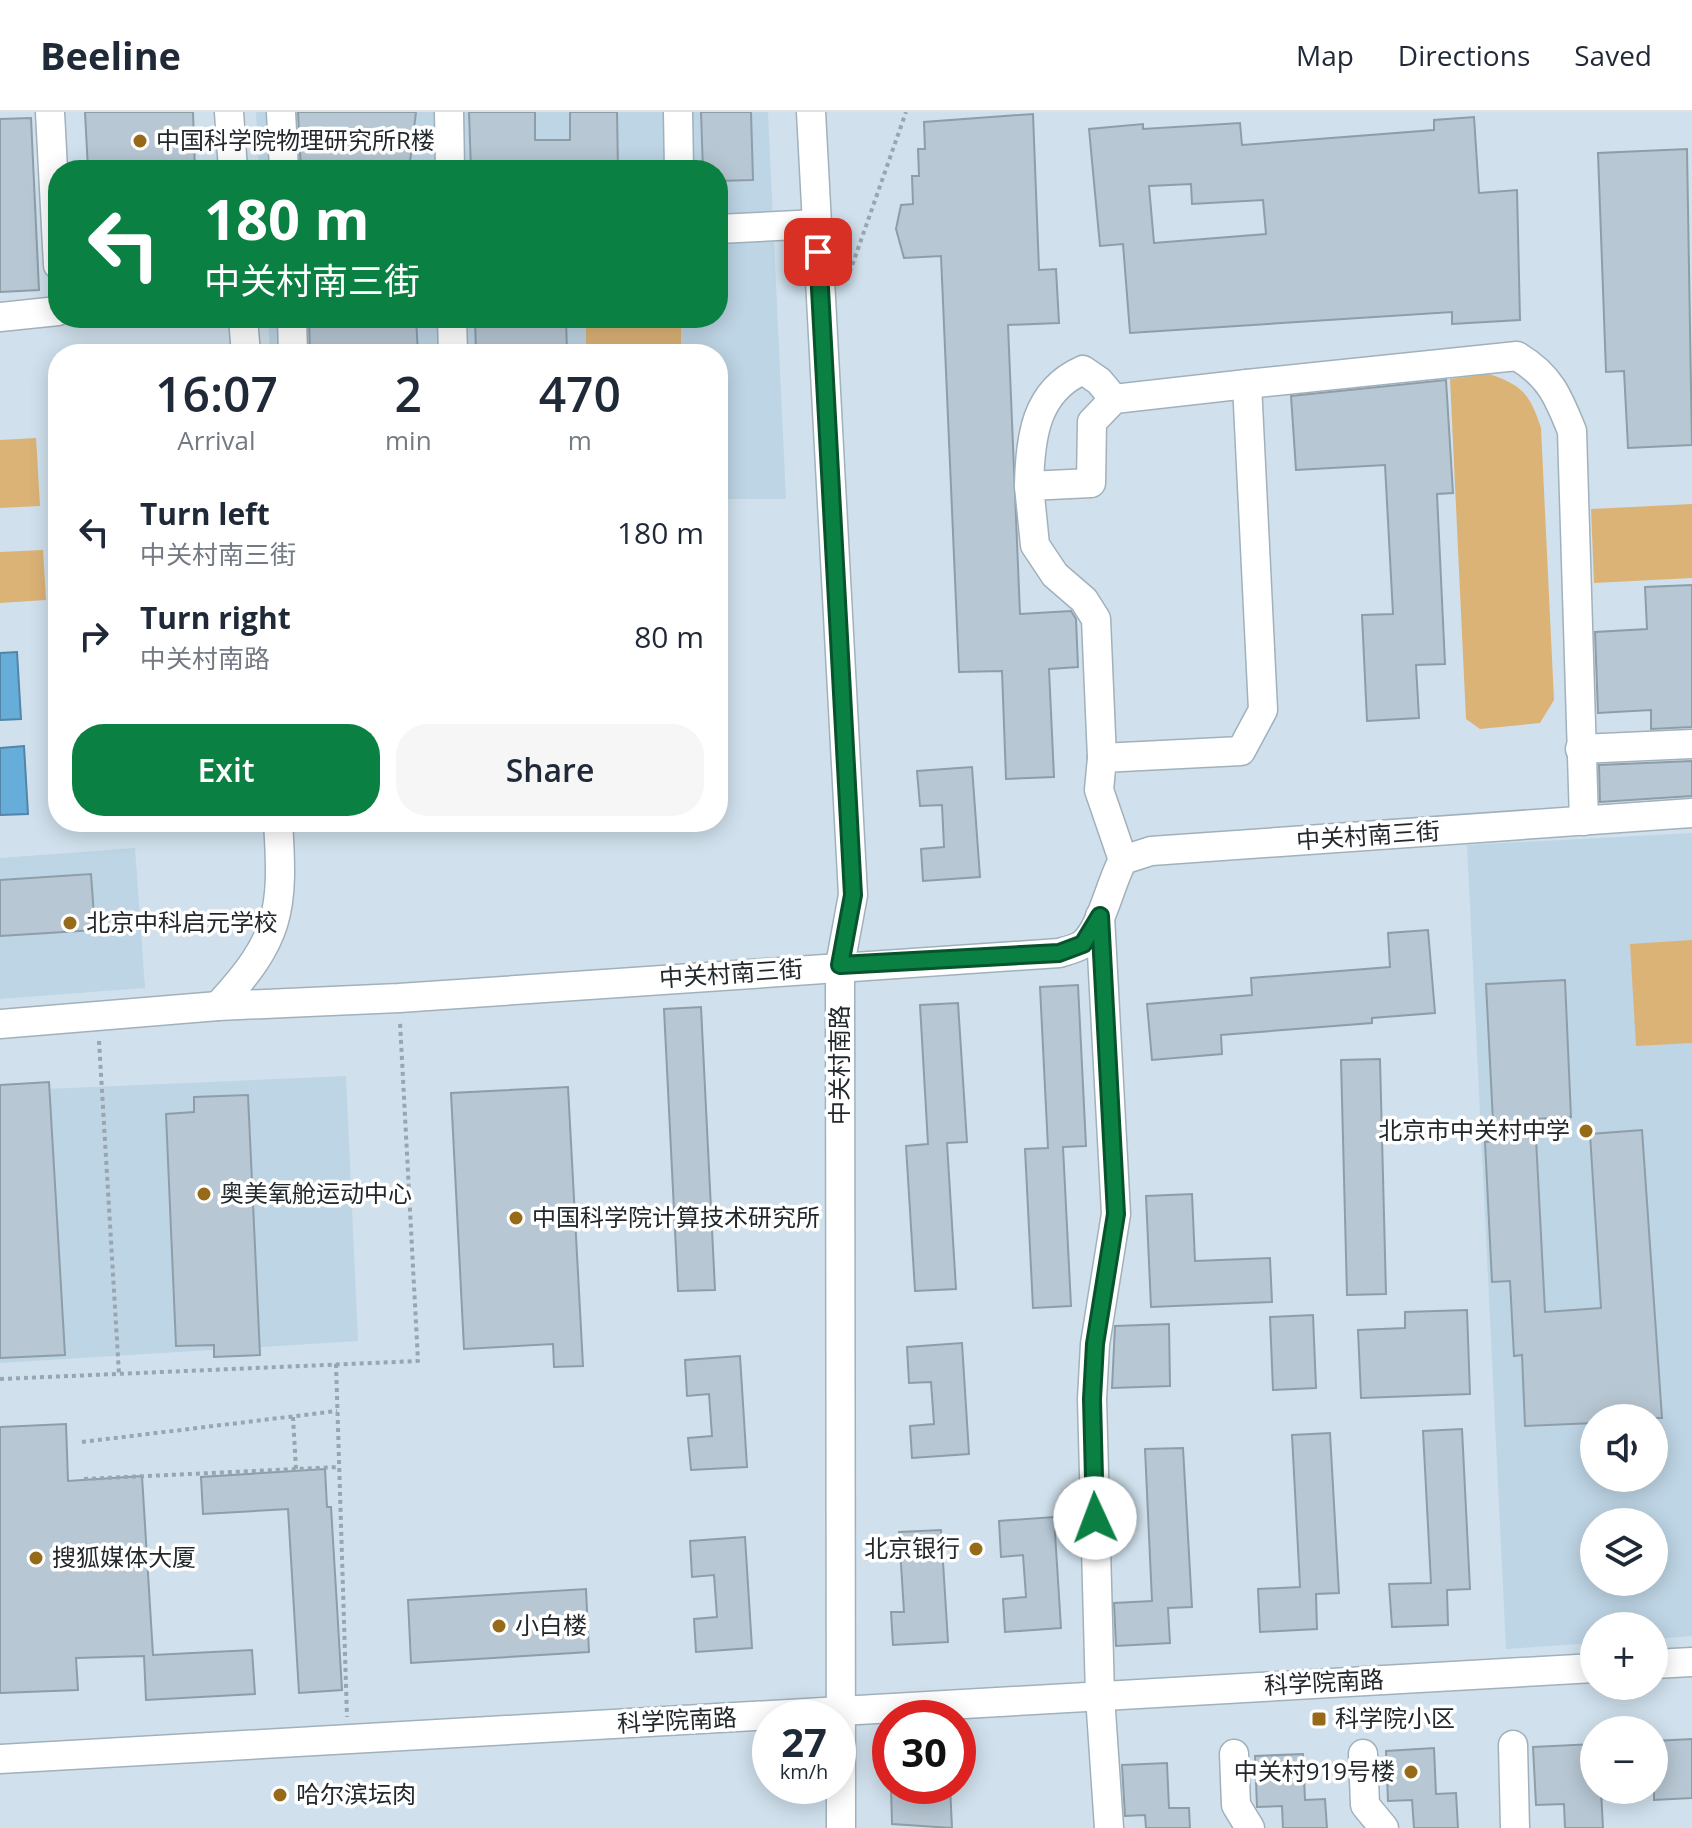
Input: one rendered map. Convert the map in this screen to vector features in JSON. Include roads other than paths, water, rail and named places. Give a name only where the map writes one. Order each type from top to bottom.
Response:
[{"type":"street","points":[[50,112],[53,160]]},
{"type":"street","points":[[229,112],[232,160]]},
{"type":"street","points":[[281,112],[283,160]]},
{"type":"street","points":[[449,112],[450,160]]},
{"type":"street","points":[[678,112],[679,160]]},
{"type":"street","name":"中关村南路","points":[[811,112],[853,895],[840,965],[840,1700]]},
{"type":"street","points":[[728,228],[817,224]]},
{"type":"street","points":[[0,317],[48,312]]},
{"type":"street","points":[[1029,486],[1091,483],[1092,422],[1114,399],[1517,356],[1540,370],[1558,396],[1572,431],[1584,821]]},
{"type":"street","points":[[1114,399],[1099,381],[1083,370],[1063,379],[1042,405],[1030,441],[1029,486],[1035,545],[1055,575],[1084,600],[1096,619],[1102,758],[1099,790],[1123,860]]},
{"type":"street","points":[[1102,758],[1241,751],[1263,710],[1247,384]]},
{"type":"street","points":[[1580,749],[1692,744]]},
{"type":"street","name":"中关村南三街","points":[[0,1024],[218,1006],[399,998],[840,965],[1059,953],[1083,944],[1100,916],[1109,885],[1123,860],[1151,851],[1692,813]]},
{"type":"street","points":[[218,1006],[254,968],[274,929],[281,872],[279,832]]},
{"type":"street","points":[[1100,916],[1116,1214],[1095,1344],[1092,1399],[1100,1696],[1109,1828]]},
{"type":"street","points":[[1668,1663],[1692,1662]]},
{"type":"street","name":"科学院南路","points":[[856,1710],[1580,1669]]},
{"type":"street","name":"科学院南路","points":[[0,1759],[752,1716]]},
{"type":"street","points":[[1513,1745],[1515,1828]]},
{"type":"street","points":[[1234,1754],[1236,1805],[1250,1828]]},
{"type":"street","points":[[1363,1754],[1365,1805],[1384,1828]]},
{"type":"street","name":"中关村南路","points":[[841,1804],[841,1828]]},
{"type":"water","points":[[17,652],[21,719],[0,720],[0,653]]},
{"type":"water","points":[[24,746],[28,814],[0,815],[0,748]]},
{"type":"place","name":"中国科学院物理研究所R楼","points":[[140,141]]},
{"type":"place","name":"北京中科启元学校","points":[[70,923]]},
{"type":"place","name":"北京市中关村中学","points":[[1586,1131]]},
{"type":"place","name":"奥美氧舱运动中心","points":[[204,1194]]},
{"type":"place","name":"中国科学院计算技术研究所","points":[[516,1218]]},
{"type":"place","name":"北京银行","points":[[976,1549]]},
{"type":"place","name":"搜狐媒体大厦","points":[[36,1558]]},
{"type":"place","name":"小白楼","points":[[499,1626]]},
{"type":"place","name":"科学院小区","points":[[1319,1719]]},
{"type":"place","name":"中关村919号楼","points":[[1411,1772]]},
{"type":"place","name":"哈尔滨坛肉","points":[[280,1795]]}]
